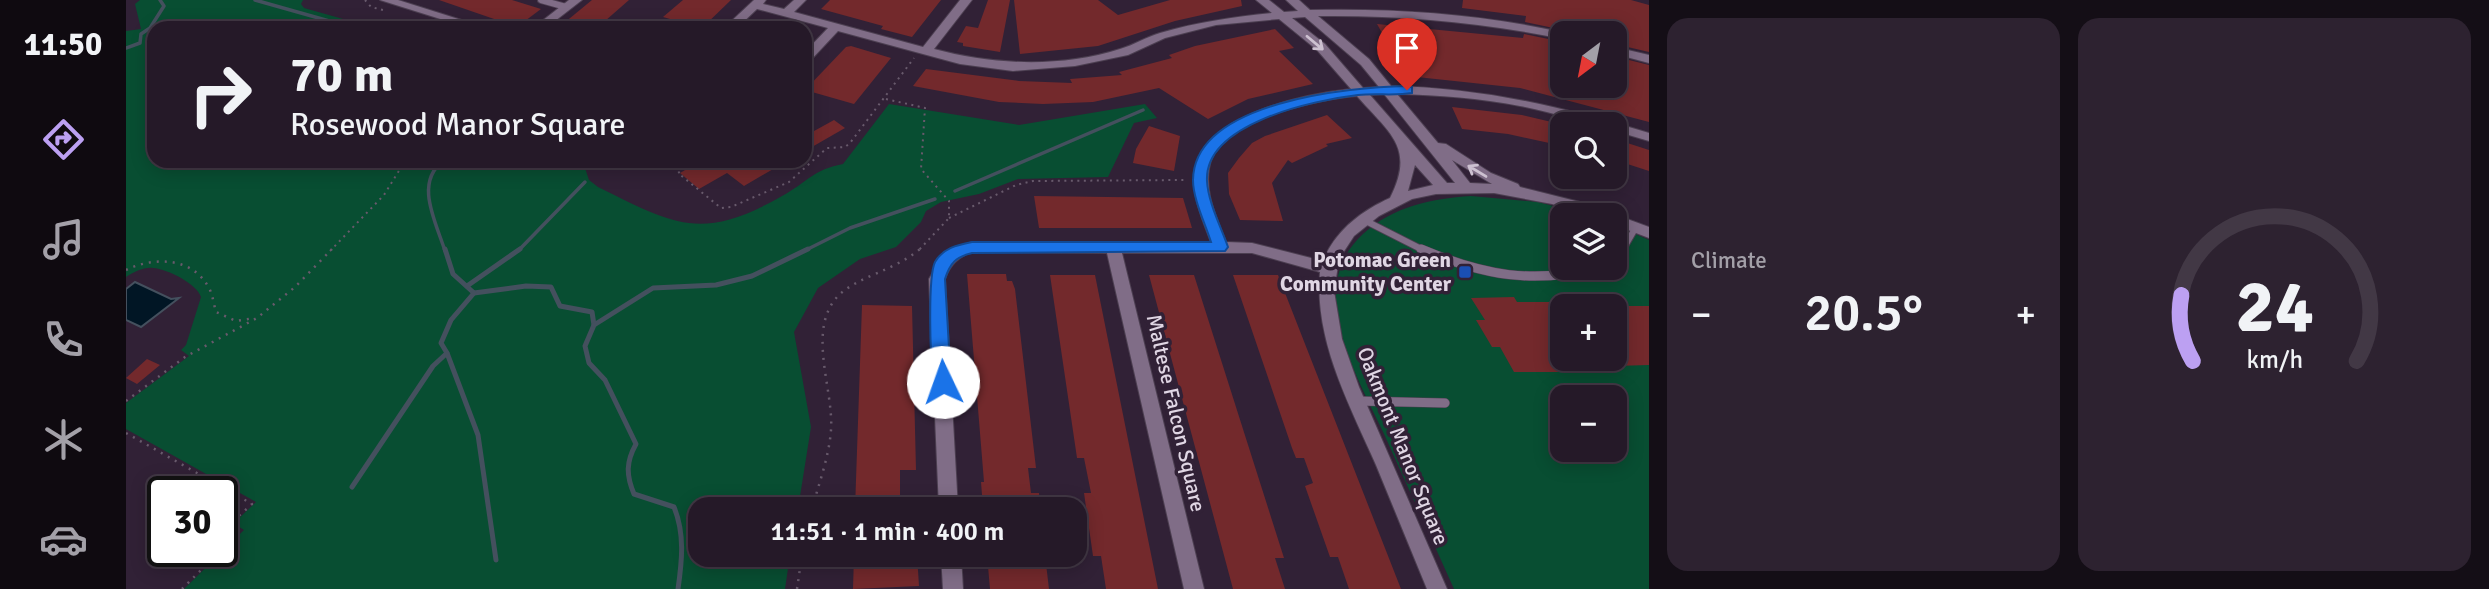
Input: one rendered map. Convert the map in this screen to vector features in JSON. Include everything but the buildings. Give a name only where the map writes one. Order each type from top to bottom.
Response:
[{"type":"street","points":[[386,0],[457,21]]},
{"type":"street","points":[[786,13],[800,0]]},
{"type":"street","points":[[923,50],[966,0]]},
{"type":"street","points":[[1262,0],[1321,47],[1405,142],[1455,189]]},
{"type":"street","points":[[1292,0],[1365,62],[1389,89],[1430,140],[1455,189]]},
{"type":"street","points":[[738,21],[758,2],[786,13],[960,60],[1013,67],[1075,62],[1124,52],[1160,36],[1216,22],[1309,13],[1382,12],[1441,16],[1500,23],[1550,33]]},
{"type":"street","points":[[548,21],[571,4]]},
{"type":"street","points":[[812,52],[835,27]]},
{"type":"street","points":[[1628,53],[1649,59]]},
{"type":"street","points":[[1220,247],[1200,181],[1205,157],[1221,137],[1244,122],[1314,98],[1389,89],[1445,92],[1524,103],[1560,112]]},
{"type":"street","points":[[1627,131],[1649,137]]},
{"type":"street","points":[[1430,140],[1486,176],[1528,193],[1563,203]]},
{"type":"street","points":[[1397,198],[1408,178],[1410,160],[1405,142]]},
{"type":"street","name":"Oakmont Manor Square","points":[[1437,589],[1339,355],[1328,299],[1328,268],[1340,242],[1363,219],[1397,198],[1455,189],[1528,193]]},
{"type":"street","points":[[948,497],[937,279],[942,264],[954,252],[972,247],[1252,248],[1291,256],[1328,268]]},
{"type":"street","name":"Maltese Falcon Square","points":[[1113,247],[1194,589]]},
{"type":"street","points":[[952,567],[953,589]]},
{"type":"lane","points":[[541,0],[571,4]]},
{"type":"lane","points":[[1363,219],[1434,255],[1489,273],[1526,280],[1550,279]]},
{"type":"lane","points":[[1627,245],[1643,230]]},
{"type":"lane","points":[[1358,401],[1445,403]]},
{"type":"path","points":[[812,164],[824,148],[835,144],[845,146],[886,99],[923,50]]},
{"type":"path","points":[[886,99],[925,108],[927,113],[920,139],[921,169],[949,201],[949,218]]},
{"type":"path","points":[[126,401],[185,357],[257,318],[295,288],[384,195],[401,168]]},
{"type":"path","points":[[686,168],[678,173],[716,206],[731,207],[789,182],[809,168]]},
{"type":"path","points":[[815,497],[828,454],[832,424],[822,348],[829,312],[844,291],[893,267],[919,249],[949,218],[1016,186],[1033,181],[1200,181]]},
{"type":"path","points":[[126,270],[146,261],[178,262],[201,278],[211,291],[216,312],[236,321],[257,318]]},
{"type":"path","points":[[126,433],[203,476]]},
{"type":"path","points":[[238,495],[252,503],[238,516]]},
{"type":"path","points":[[182,589],[204,567]]},
{"type":"path","points":[[797,589],[800,567]]},
{"type":"green space","points":[[140,0],[303,0],[301,4],[304,8],[350,21],[147,21],[147,168],[585,168],[589,180],[598,187],[648,211],[688,223],[730,219],[754,210],[791,191],[817,173],[843,164],[889,104],[1019,125],[1145,104],[1157,118],[1134,123],[1108,177],[1018,179],[979,194],[941,202],[926,211],[921,222],[896,247],[860,259],[818,288],[794,332],[811,427],[800,497],[688,497],[688,567],[788,567],[785,589],[184,589],[206,567],[238,567],[238,536],[244,530],[238,526],[238,519],[256,502],[238,492],[238,476],[210,476],[126,429],[126,403],[189,356],[181,350],[186,345],[201,297],[188,282],[159,269],[143,269],[126,277],[126,31],[141,29],[135,4]]},
{"type":"green space","points":[[1471,196],[1550,205],[1550,280],[1627,280],[1627,230],[1649,240],[1649,589],[1454,589],[1361,386],[1341,332],[1336,306],[1337,280],[1346,256],[1363,234],[1400,210],[1427,202]]},
{"type":"water","points":[[135,282],[171,299],[179,298],[141,327],[126,320],[126,289]]},
{"type":"waterway","points":[[154,21],[164,6],[160,0]]},
{"type":"waterway","points":[[255,0],[329,21]]},
{"type":"waterway","points":[[126,48],[140,43],[141,34],[147,30]]},
{"type":"waterway","points":[[955,191],[1143,110]]},
{"type":"waterway","points":[[436,168],[430,180],[430,203],[445,251]]},
{"type":"waterway","points":[[520,249],[585,182]]},
{"type":"waterway","points":[[808,249],[850,228],[935,199]]},
{"type":"waterway","points":[[445,249],[453,274],[474,293]]},
{"type":"waterway","points":[[467,286],[520,249]]},
{"type":"waterway","points":[[594,325],[653,288],[716,285],[752,276],[808,249]]},
{"type":"waterway","points":[[804,251],[808,249]]},
{"type":"waterway","points":[[474,293],[526,286],[551,287],[560,306],[592,312],[594,325]]},
{"type":"waterway","points":[[447,353],[441,343],[451,320],[474,293]]},
{"type":"waterway","points":[[594,325],[585,346],[589,363],[605,380],[636,444],[628,469],[634,494],[674,507],[682,548],[678,589]]},
{"type":"waterway","points":[[352,487],[433,366],[447,353]]},
{"type":"waterway","points":[[447,353],[478,435],[496,560]]},
{"type":"place","name":"Potomac Green Community Center","points":[[1465,272]]},
{"type":"route","points":[[943,382],[937,279],[942,264],[954,252],[972,247],[1220,247],[1200,181],[1205,157],[1221,137],[1244,122],[1314,98],[1360,91],[1407,90]]}]
